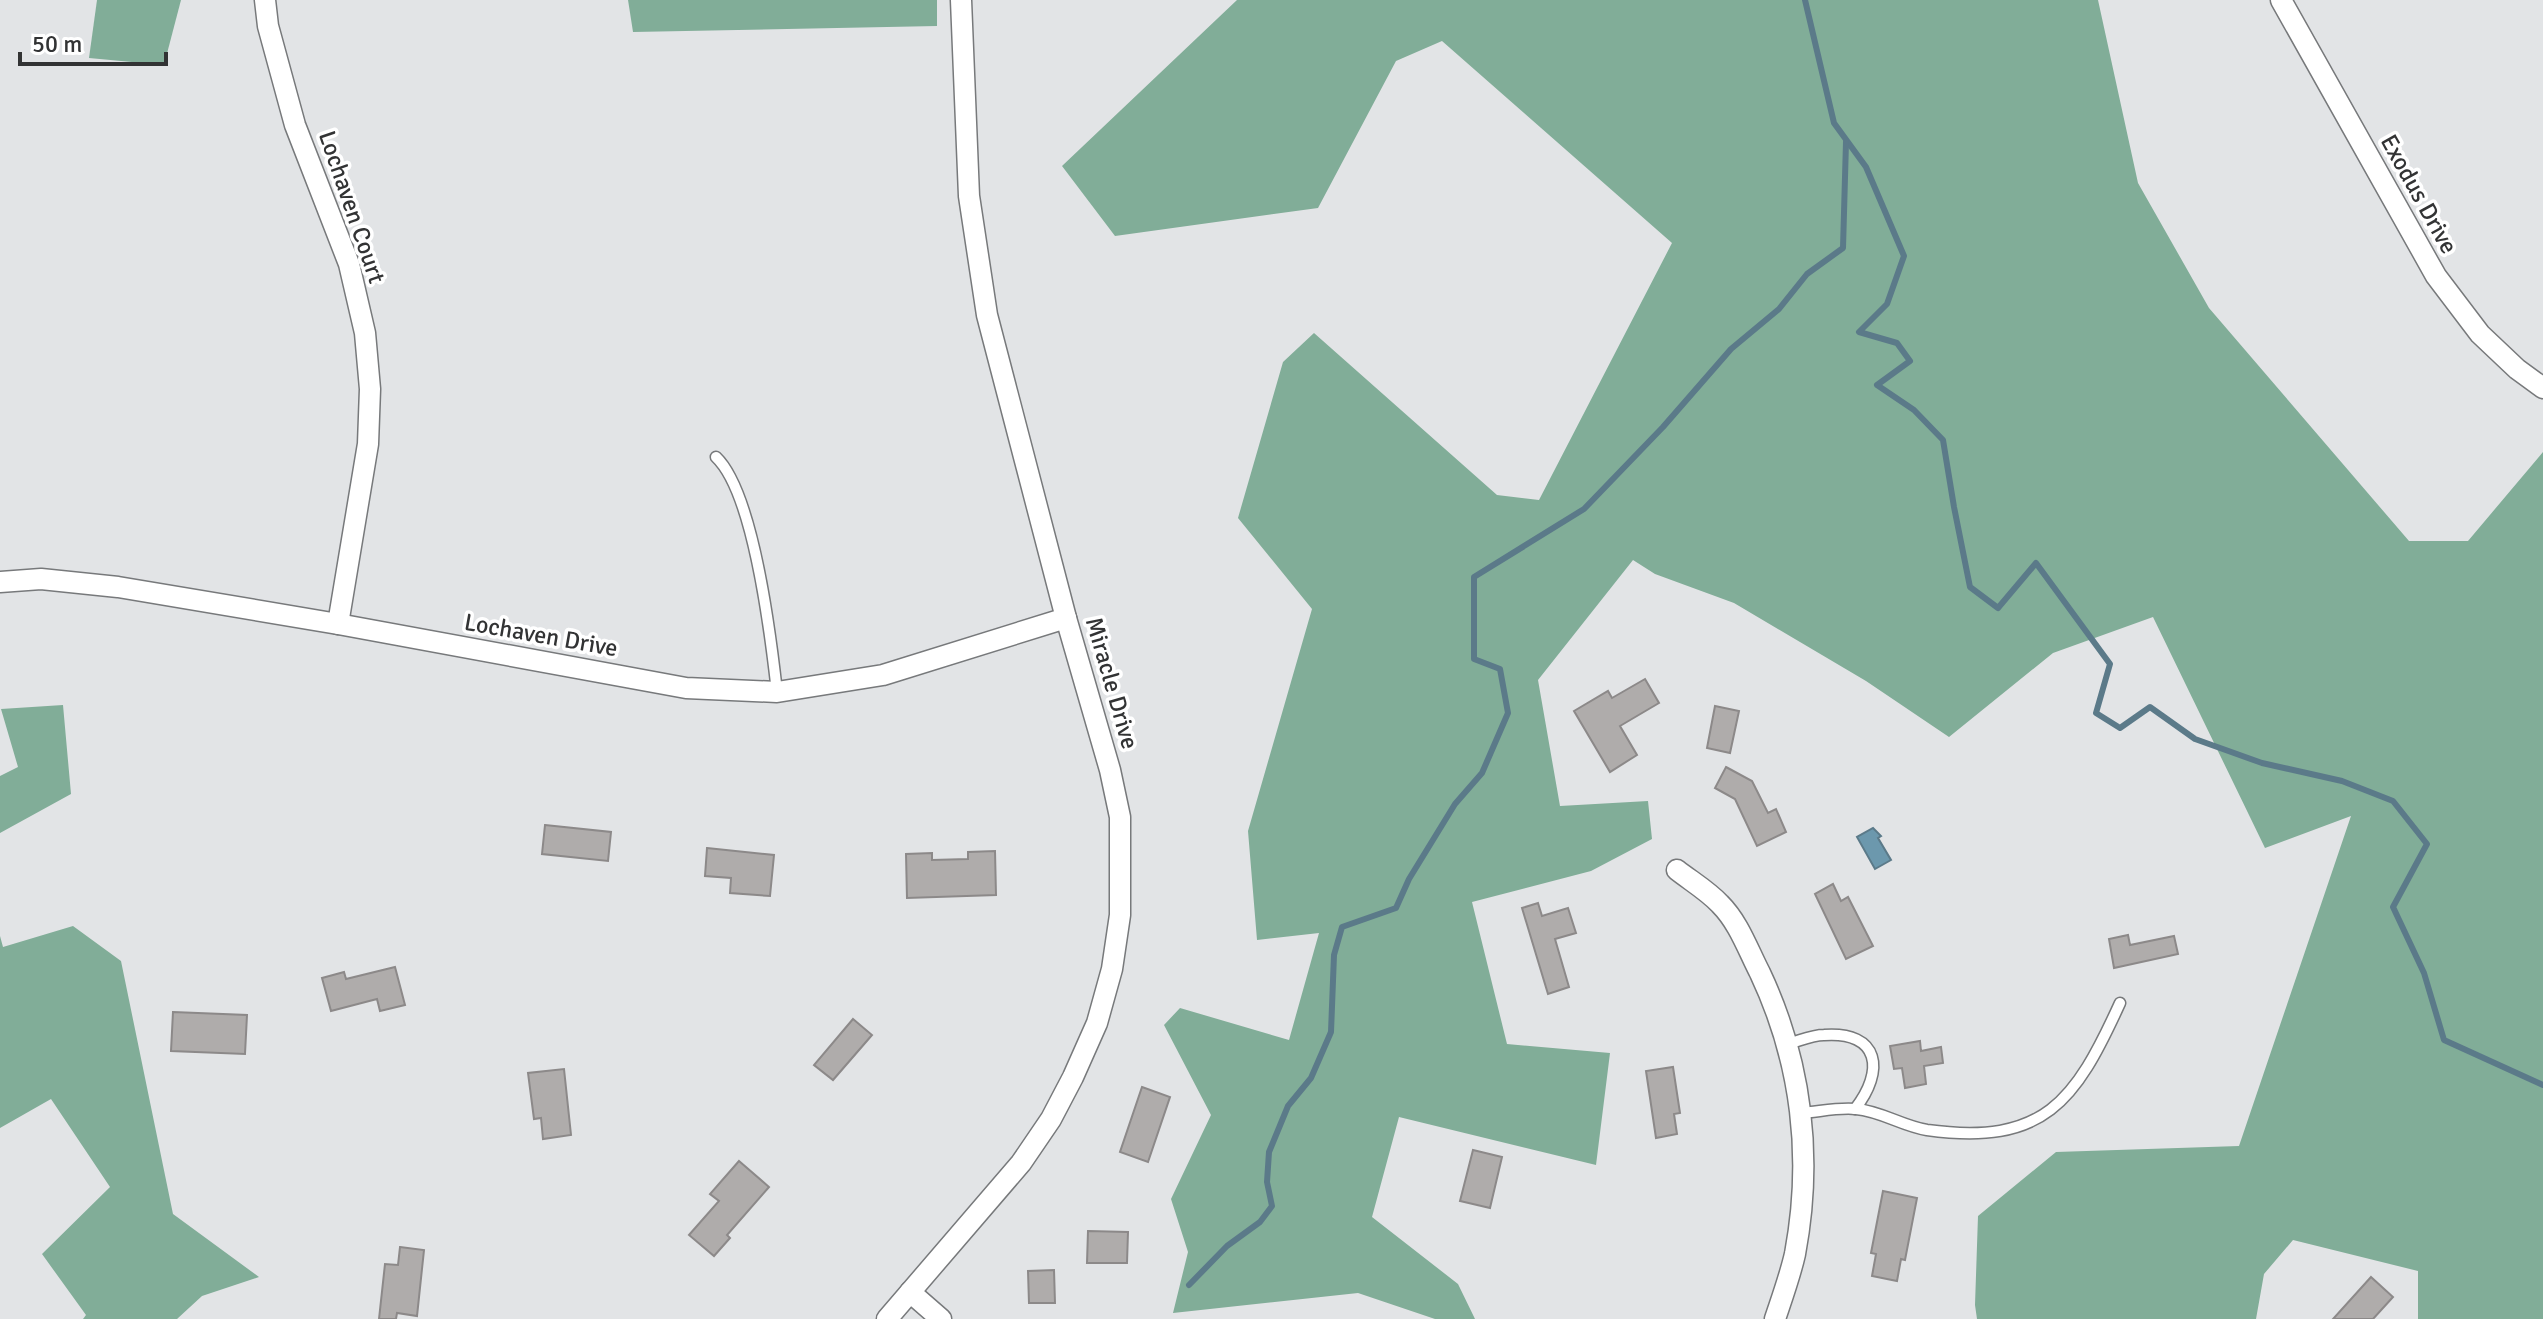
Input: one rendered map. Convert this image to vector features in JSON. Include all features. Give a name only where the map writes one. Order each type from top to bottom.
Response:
[{"type":"street","name":"Lochaven Court","points":[[265,0],[268,26],[295,125],[349,264],[365,333],[370,389],[368,444],[338,624]]},
{"type":"street","name":"Miracle Drive","points":[[887,1319],[1021,1163],[1051,1119],[1097,1023],[1112,969],[1120,915],[1120,817],[1110,770],[1066,618],[987,315],[969,196],[961,0]]},
{"type":"street","name":"Exodus Drive","points":[[2281,0],[2436,276],[2480,334],[2517,369],[2543,388]]},
{"type":"street","name":"Lochaven Drive","points":[[0,582],[41,579],[118,587],[686,688],[777,692],[883,675],[1066,618]]},
{"type":"street","points":[[1677,870],[1719,903],[1734,921],[1777,1009],[1794,1070],[1804,1132],[1804,1195],[1794,1257],[1775,1319]]},
{"type":"street","points":[[910,1292],[941,1319]]},
{"type":"lane","points":[[716,457],[728,468],[751,535],[771,638],[777,692]]},
{"type":"lane","points":[[1801,1113],[1855,1109],[1923,1129],[1984,1134],[2012,1130],[2040,1118],[2067,1096],[2084,1075],[2120,1003]]},
{"type":"lane","points":[[1787,1044],[1820,1035],[1841,1035],[1857,1039],[1867,1046],[1872,1056],[1873,1080],[1855,1109]]},
{"type":"green space","points":[[97,0],[181,0],[164,65],[89,58]]},
{"type":"green space","points":[[628,0],[937,0],[937,26],[633,32]]},
{"type":"green space","points":[[1237,0],[2098,0],[2138,183],[2209,308],[2409,541],[2468,541],[2543,452],[2543,1319],[2418,1319],[2418,1271],[2293,1240],[2264,1274],[2256,1319],[1977,1319],[1978,1216],[2056,1152],[2239,1146],[2351,816],[2265,848],[2153,617],[2053,653],[1949,737],[1866,681],[1734,603],[1655,574],[1633,560],[1538,680],[1560,806],[1648,801],[1652,839],[1591,871],[1472,902],[1507,1044],[1610,1053],[1596,1165],[1399,1117],[1372,1217],[1458,1284],[1475,1319],[1435,1319],[1358,1293],[1173,1313],[1188,1252],[1171,1199],[1211,1115],[1164,1025],[1180,1008],[1289,1040],[1319,933],[1257,940],[1248,831],[1312,609],[1238,518],[1283,362],[1314,333],[1497,495],[1539,500],[1672,243],[1442,41],[1396,61],[1318,208],[1115,236],[1062,166]]},
{"type":"green space","points":[[63,705],[71,794],[0,833],[0,776],[18,767],[1,709]]},
{"type":"green space","points":[[73,926],[121,961],[173,1214],[259,1277],[202,1296],[177,1319],[83,1319],[86,1315],[42,1254],[110,1187],[51,1099],[0,1128],[0,936],[3,947]]},
{"type":"water","points":[[1873,828],[1881,836],[1878,838],[1891,860],[1875,869],[1857,837]]},
{"type":"building","points":[[1645,679],[1659,703],[1620,726],[1637,755],[1610,772],[1574,711],[1608,691],[1612,698]]},
{"type":"building","points":[[1715,706],[1739,711],[1730,753],[1707,748]]},
{"type":"building","points":[[1726,767],[1752,781],[1768,813],[1776,809],[1786,832],[1757,846],[1735,799],[1715,788]]},
{"type":"building","points":[[545,825],[611,832],[608,861],[542,854]]},
{"type":"building","points":[[707,848],[774,855],[770,896],[730,893],[731,878],[705,876]]},
{"type":"building","points":[[995,851],[996,895],[907,898],[906,854],[932,853],[932,860],[968,859],[968,852]]},
{"type":"building","points":[[1833,884],[1841,901],[1848,897],[1873,946],[1846,959],[1815,894]]},
{"type":"building","points":[[1538,903],[1542,916],[1568,908],[1576,933],[1555,939],[1569,987],[1548,994],[1522,908]]},
{"type":"building","points":[[2128,935],[2130,945],[2174,936],[2178,954],[2114,968],[2109,939]]},
{"type":"building","points":[[395,967],[405,1005],[380,1011],[377,999],[331,1011],[322,978],[344,972],[346,979]]},
{"type":"building","points":[[173,1012],[247,1015],[245,1054],[171,1051]]},
{"type":"building","points":[[853,1019],[872,1035],[833,1080],[814,1065]]},
{"type":"building","points":[[1920,1041],[1921,1051],[1941,1047],[1943,1063],[1924,1066],[1926,1084],[1905,1088],[1902,1068],[1894,1069],[1890,1046]]},
{"type":"building","points":[[1673,1067],[1680,1113],[1674,1114],[1677,1134],[1656,1138],[1646,1071]]},
{"type":"building","points":[[564,1069],[571,1135],[543,1139],[541,1118],[534,1119],[528,1073]]},
{"type":"building","points":[[1142,1087],[1170,1097],[1148,1162],[1120,1152]]},
{"type":"building","points":[[1473,1150],[1502,1157],[1490,1208],[1460,1201]]},
{"type":"building","points":[[739,1161],[769,1187],[727,1235],[730,1238],[714,1256],[689,1235],[719,1201],[710,1194]]},
{"type":"building","points":[[1883,1191],[1917,1198],[1905,1260],[1901,1259],[1897,1281],[1872,1276],[1876,1254],[1871,1253]]},
{"type":"building","points":[[1088,1231],[1128,1232],[1127,1263],[1087,1263]]},
{"type":"building","points":[[400,1247],[424,1250],[417,1316],[397,1313],[396,1319],[379,1319],[385,1264],[398,1265]]},
{"type":"building","points":[[1054,1270],[1055,1303],[1029,1303],[1028,1271]]},
{"type":"building","points":[[2371,1277],[2393,1297],[2373,1319],[2333,1319]]},
{"type":"waterway","points":[[1805,0],[1834,123],[1866,167],[1904,256],[1887,304],[1859,332],[1897,343],[1910,361],[1877,385],[1914,410],[1943,440],[1970,587],[1998,608],[2036,563],[2110,664],[2096,713],[2120,728],[2150,707],[2195,739],[2262,763],[2342,781],[2393,801],[2427,844],[2393,907],[2424,973],[2444,1040],[2543,1085]]},
{"type":"waterway","points":[[1189,1285],[1227,1246],[1260,1222],[1272,1206],[1267,1182],[1269,1152],[1288,1106],[1311,1078],[1331,1032],[1334,955],[1342,927],[1396,908],[1409,879],[1455,804],[1482,773],[1508,713],[1500,669],[1474,659],[1474,577],[1584,509],[1663,427],[1731,349],[1779,309],[1807,274],[1843,248],[1846,142]]}]
